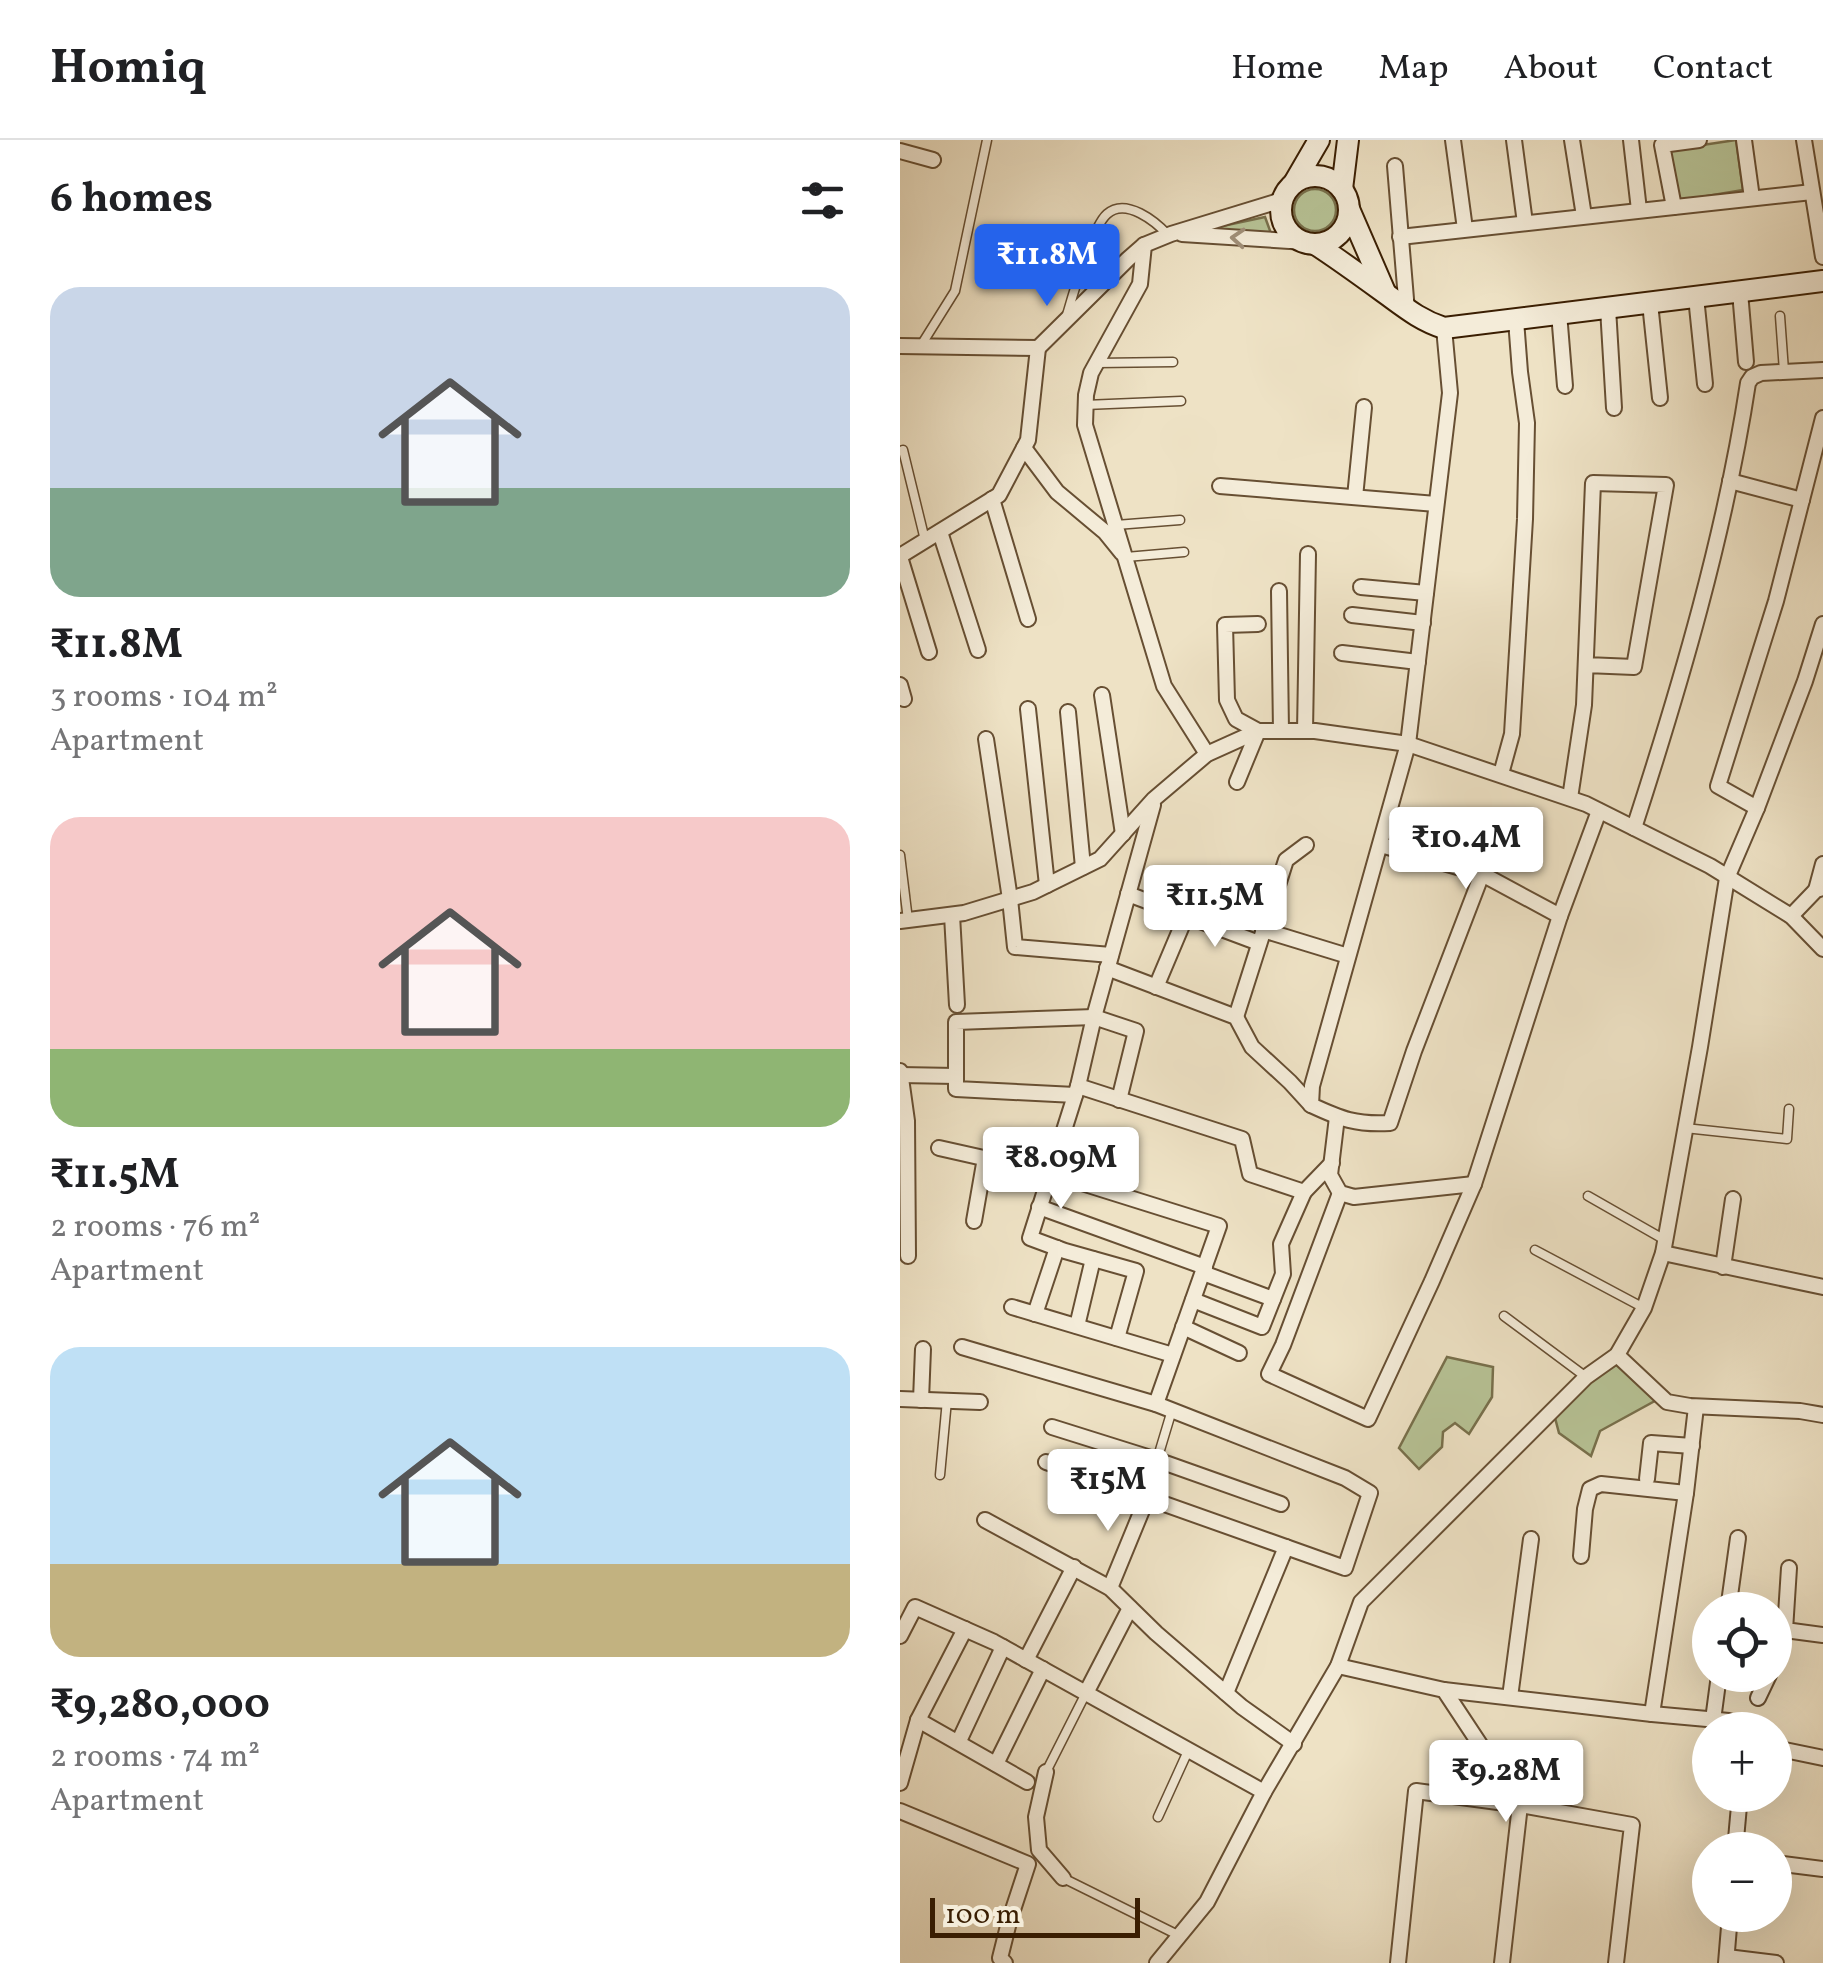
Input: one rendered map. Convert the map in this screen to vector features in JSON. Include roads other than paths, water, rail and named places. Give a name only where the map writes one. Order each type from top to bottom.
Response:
[{"type":"street","points":[[1319,140],[1288,191],[1282,221],[1295,238],[1310,243],[1407,312],[1444,328],[1823,281]]},
{"type":"street","points":[[1170,234],[1310,243],[1336,237],[1348,220],[1348,140]]},
{"type":"street","points":[[1453,140],[1466,229]]},
{"type":"street","points":[[1514,140],[1525,223]]},
{"type":"street","points":[[1572,140],[1584,216]]},
{"type":"street","points":[[1631,140],[1639,210]]},
{"type":"street","points":[[1744,140],[1752,198]]},
{"type":"street","points":[[1804,140],[1823,256]]},
{"type":"street","points":[[1674,207],[1662,146],[1691,141]]},
{"type":"street","points":[[900,151],[934,160]]},
{"type":"street","points":[[1395,166],[1407,312]]},
{"type":"street","points":[[928,652],[900,557],[999,495],[1028,440],[1038,348],[1144,245],[1288,191],[1304,178],[1324,177],[1345,199],[1386,294]]},
{"type":"street","points":[[1400,237],[1812,192]]},
{"type":"street","points":[[1144,245],[1140,284],[1091,373],[1085,425],[1164,686],[1207,754]]},
{"type":"street","points":[[1740,292],[1746,362]]},
{"type":"street","points":[[1696,297],[1705,384]]},
{"type":"street","points":[[1650,303],[1660,398]]},
{"type":"street","points":[[1608,308],[1614,408]]},
{"type":"street","points":[[1560,314],[1564,386]]},
{"type":"street","points":[[1500,774],[1512,734],[1525,519],[1527,424],[1516,320]]},
{"type":"street","points":[[1310,1105],[1312,1086],[1408,744],[1450,394],[1444,328]]},
{"type":"street","points":[[900,346],[1038,348]]},
{"type":"street","points":[[1634,828],[1709,573],[1748,383],[1752,376],[1761,373],[1823,370]]},
{"type":"street","points":[[1355,497],[1364,407]]},
{"type":"street","points":[[1758,808],[1718,786],[1776,602],[1823,418]]},
{"type":"street","points":[[1024,448],[1058,492],[1105,532],[1126,557]]},
{"type":"street","points":[[1730,481],[1802,500]]},
{"type":"street","points":[[1570,798],[1584,705],[1593,483],[1666,485],[1634,668],[1586,665]]},
{"type":"street","points":[[1220,486],[1436,504]]},
{"type":"street","points":[[992,500],[1028,619]]},
{"type":"street","points":[[940,532],[978,650]]},
{"type":"street","points":[[1304,731],[1308,554]]},
{"type":"street","points":[[1361,587],[1426,593]]},
{"type":"street","points":[[1279,592],[1282,730]]},
{"type":"street","points":[[1352,615],[1423,624]]},
{"type":"street","points":[[1258,624],[1226,624],[1227,700],[1236,719],[1258,730]]},
{"type":"street","points":[[1157,1963],[1207,1902],[1264,1792],[1338,1666],[1361,1602],[1586,1377],[1618,1354],[1644,1308],[1664,1247],[1727,878],[1806,681],[1823,624]]},
{"type":"street","points":[[1342,652],[1418,662]]},
{"type":"street","points":[[1102,696],[1123,834]]},
{"type":"street","points":[[1028,709],[1046,885]]},
{"type":"street","points":[[1068,712],[1083,867]]},
{"type":"street","points":[[1237,782],[1258,730]]},
{"type":"street","points":[[904,920],[952,915],[1010,899],[1100,859],[1154,799],[1207,754],[1258,730],[1282,730],[1408,744],[1570,798],[1710,866],[1791,916],[1823,949]]},
{"type":"street","points":[[986,738],[1014,947],[1109,961],[1156,986],[1236,1017],[1252,1047],[1310,1105],[1337,1118],[1363,1124],[1390,1123],[1482,874]]},
{"type":"street","points":[[1117,1338],[1136,1270],[1030,1238],[1076,1091],[1154,799]]},
{"type":"street","points":[[1340,1193],[1269,1374],[1368,1418],[1474,1184],[1560,916],[1599,810]]},
{"type":"street","points":[[1236,1017],[1286,860],[1306,845]]},
{"type":"street","points":[[1381,845],[1482,874],[1560,916]]},
{"type":"street","points":[[1791,916],[1819,889],[1823,864]]},
{"type":"street","points":[[1128,894],[1186,916],[1348,956]]},
{"type":"street","points":[[952,915],[957,1005]]},
{"type":"street","points":[[1156,986],[1186,916]]},
{"type":"street","points":[[1119,1100],[1136,1031],[1094,1016],[956,1022],[956,1089],[1076,1091],[1119,1100],[1242,1139],[1250,1174],[1304,1192]]},
{"type":"street","points":[[908,1256],[907,1121],[900,1073],[956,1076]]},
{"type":"street","points":[[1337,1118],[1330,1175],[1340,1193],[1354,1197],[1474,1184]]},
{"type":"street","points":[[939,1148],[1050,1173],[1219,1226],[1156,1404]]},
{"type":"street","points":[[974,1221],[985,1158]]},
{"type":"street","points":[[1193,1300],[1262,1328],[1284,1274],[1281,1244],[1304,1192],[1332,1163]]},
{"type":"street","points":[[1723,1267],[1733,1198]]},
{"type":"street","points":[[1039,1208],[1273,1298]]},
{"type":"street","points":[[1664,1247],[1723,1267],[1823,1286]]},
{"type":"street","points":[[1035,1314],[1056,1248]]},
{"type":"street","points":[[1077,1326],[1093,1259]]},
{"type":"street","points":[[1012,1307],[1173,1355]]},
{"type":"street","points":[[1183,1327],[1238,1353]]},
{"type":"street","points":[[962,1347],[1156,1404],[1345,1478],[1370,1493],[1345,1568],[1046,1462]]},
{"type":"street","points":[[921,1400],[923,1350]]},
{"type":"street","points":[[1618,1354],[1667,1402],[1823,1415]]},
{"type":"street","points":[[900,1399],[980,1402]]},
{"type":"street","points":[[1652,1714],[1696,1407]]},
{"type":"street","points":[[1052,1427],[1281,1504]]},
{"type":"street","points":[[1647,1479],[1651,1442],[1692,1446]]},
{"type":"street","points":[[1110,1588],[1147,1498],[1157,1460]]},
{"type":"street","points":[[1580,1556],[1590,1490],[1602,1484],[1686,1493]]},
{"type":"street","points":[[985,1520],[1110,1588],[1226,1693],[1294,1744]]},
{"type":"street","points":[[1730,1592],[1738,1538]]},
{"type":"street","points":[[1510,1697],[1532,1539]]},
{"type":"street","points":[[1226,1693],[1286,1546]]},
{"type":"street","points":[[1026,1660],[1074,1567]]},
{"type":"street","points":[[1787,1592],[1789,1568]]},
{"type":"street","points":[[900,1636],[915,1607],[1004,1647],[1264,1792]]},
{"type":"street","points":[[1086,1693],[1130,1608]]},
{"type":"street","points":[[900,1783],[918,1720],[965,1629]]},
{"type":"street","points":[[1792,1631],[1823,1635]]},
{"type":"street","points":[[959,1742],[1004,1647]]},
{"type":"street","points":[[1338,1666],[1444,1690],[1692,1718]]},
{"type":"street","points":[[996,1764],[1043,1669]]},
{"type":"street","points":[[1444,1690],[1520,1804],[1502,1963]]},
{"type":"street","points":[[1758,1698],[1761,1692]]},
{"type":"street","points":[[918,1720],[1028,1782]]},
{"type":"street","points":[[1792,1752],[1823,1758]]},
{"type":"street","points":[[1046,1772],[1036,1817],[1039,1850],[1063,1878]]},
{"type":"street","points":[[1398,1963],[1416,1791],[1520,1804],[1632,1825],[1616,1963]]},
{"type":"street","points":[[900,1811],[1028,1864],[1000,1958],[1005,1963]]},
{"type":"street","points":[[1792,1865],[1823,1868]]},
{"type":"street","points":[[1729,1932],[1727,1960],[1776,1963]]},
{"type":"lane","points":[[920,348],[955,291],[986,140]]},
{"type":"lane","points":[[1065,321],[1085,260],[1108,213],[1116,209],[1136,212],[1170,234]]},
{"type":"lane","points":[[1780,316],[1784,372]]},
{"type":"lane","points":[[1097,363],[1173,362]]},
{"type":"lane","points":[[1085,405],[1181,401]]},
{"type":"lane","points":[[903,450],[926,540]]},
{"type":"lane","points":[[1116,524],[1180,520]]},
{"type":"lane","points":[[1126,557],[1184,552]]},
{"type":"lane","points":[[900,856],[904,920]]},
{"type":"lane","points":[[1685,1128],[1787,1139],[1790,1109]]},
{"type":"lane","points":[[1588,1196],[1664,1247]]},
{"type":"lane","points":[[1534,1250],[1644,1308]]},
{"type":"lane","points":[[1504,1316],[1586,1377]]},
{"type":"lane","points":[[940,1476],[947,1400]]},
{"type":"lane","points":[[1157,1460],[1172,1410]]},
{"type":"lane","points":[[1046,1772],[1086,1693]]},
{"type":"lane","points":[[1158,1817],[1188,1751]]},
{"type":"lane","points":[[1063,1878],[1180,1936]]}]
